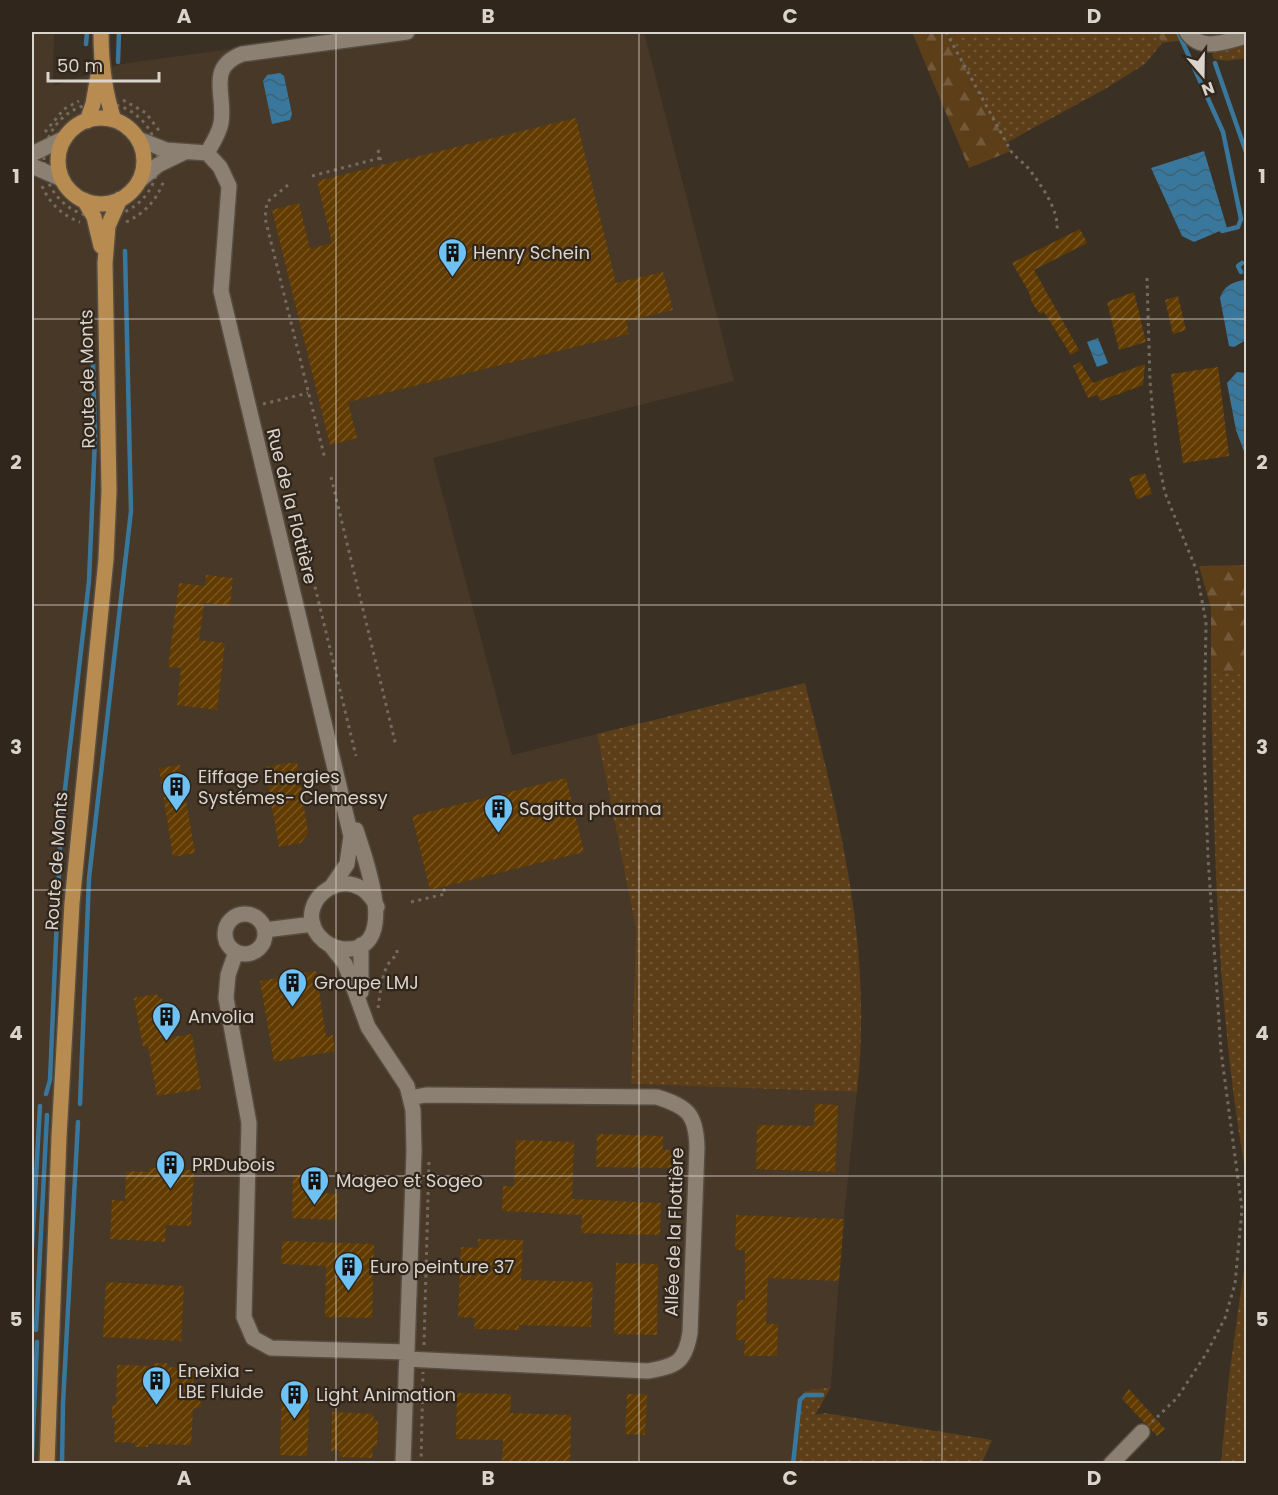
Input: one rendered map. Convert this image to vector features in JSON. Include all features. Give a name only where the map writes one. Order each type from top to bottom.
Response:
[{"type":"main road","points":[[101,32],[102,101],[114,120]]},
{"type":"main road","points":[[87,121],[102,101]]},
{"type":"main road","points":[[97,118],[114,120],[129,129],[138,139],[144,159],[140,180],[132,191],[120,199],[103,204],[84,200],[71,192],[62,179],[58,158],[65,138],[75,127],[87,121],[97,118]]},
{"type":"main road","name":"Route de Monts","points":[[47,1464],[59,1137],[72,903],[106,558],[109,491],[105,263],[108,226],[115,220],[120,199]]},
{"type":"main road","name":"Route de Monts","points":[[84,200],[105,263]]},
{"type":"street","points":[[138,139],[160,143],[166,150],[207,153],[220,124],[219,77],[226,62],[232,57],[407,32]]},
{"type":"street","points":[[1187,32],[1194,40],[1209,44],[1246,36]]},
{"type":"street","points":[[39,148],[65,138]]},
{"type":"street","points":[[140,180],[189,151]]},
{"type":"street","name":"Rue de la Flottière","points":[[207,153],[220,167],[229,186],[221,291],[351,836],[350,856],[343,872],[332,886]]},
{"type":"street","points":[[39,172],[62,179]]},
{"type":"street","points":[[331,946],[351,949],[361,945],[375,929],[377,907],[357,832],[346,811]]},
{"type":"street","points":[[377,907],[372,897],[354,885],[332,886],[315,902],[313,924],[323,941],[331,946],[345,964],[368,1027],[401,1075],[410,1098],[414,1150],[403,1464]]},
{"type":"street","points":[[242,914],[252,914],[258,918],[265,930],[263,942],[255,952],[249,954],[236,952],[230,948],[224,935],[228,922],[233,917],[242,914]]},
{"type":"street","points":[[265,930],[313,924]]},
{"type":"street","points":[[361,945],[361,997],[368,1027]]},
{"type":"street","name":"Allée de la Flottière","points":[[236,952],[228,975],[226,998],[249,1124],[244,1317],[253,1338],[271,1348],[648,1371],[673,1366],[687,1351],[690,1333],[697,1147],[696,1124],[682,1105],[657,1097],[426,1095],[410,1098]]},
{"type":"street","points":[[1110,1464],[1142,1432]]},
{"type":"path","points":[[946,32],[1011,151],[1026,166],[1046,196],[1056,217],[1057,229]]},
{"type":"path","points":[[39,148],[64,117],[75,109],[102,101],[123,107],[141,119],[160,143]]},
{"type":"path","points":[[102,101],[146,113],[160,143],[163,168],[154,201],[137,216],[91,221],[63,213],[45,193],[39,172],[39,148],[46,128],[59,113],[75,102],[102,101]]},
{"type":"path","points":[[378,150],[382,165]]},
{"type":"path","points":[[312,176],[380,159]]},
{"type":"path","points":[[115,220],[144,198],[163,168]]},
{"type":"path","points":[[39,172],[59,199],[91,221]]},
{"type":"path","points":[[288,185],[267,202],[265,218],[325,459]]},
{"type":"path","points":[[1142,1432],[1177,1398],[1206,1354],[1225,1318],[1235,1284],[1244,1209],[1221,1051],[1208,857],[1204,747],[1206,622],[1196,569],[1165,493],[1156,448],[1150,381],[1147,278]]},
{"type":"path","points":[[248,407],[308,393]]},
{"type":"path","points":[[331,477],[396,746]]},
{"type":"path","points":[[292,492],[356,756]]},
{"type":"path","points":[[411,902],[445,894],[443,886]]},
{"type":"shaded area","points":[[32,32],[54,32],[53,86],[121,64],[356,32],[644,32],[734,381],[433,458],[512,755],[597,734],[636,929],[631,1084],[857,1092],[842,1237],[831,1387],[804,1391],[794,1463],[32,1463]]},
{"type":"green space","points":[[912,32],[946,32],[1011,151],[969,168]]},
{"type":"green space","points":[[946,32],[1156,32],[1162,43],[1145,64],[1105,89],[1006,143]]},
{"type":"green space","points":[[1156,32],[1246,32],[1162,43]]},
{"type":"green space","points":[[1246,39],[1246,58],[1226,61],[1214,59],[1212,55],[1216,49]]},
{"type":"green space","points":[[1246,565],[1246,675],[1211,671],[1211,608],[1199,566]]},
{"type":"green space","points":[[1211,671],[1246,675],[1246,1175],[1228,1049],[1218,924]]},
{"type":"green space","points":[[805,683],[841,835],[857,935],[861,986],[861,1038],[857,1092],[631,1084],[636,929],[597,734]]},
{"type":"green space","points":[[1246,1254],[1246,1463],[1221,1463],[1229,1377]]},
{"type":"green space","points":[[831,1387],[815,1415],[825,1413],[992,1440],[982,1463],[794,1463],[804,1391]]},
{"type":"water","points":[[280,73],[284,76],[292,114],[290,120],[272,124],[263,81],[267,75]]},
{"type":"water","points":[[1204,151],[1227,228],[1194,242],[1182,236],[1151,168]]},
{"type":"water","points":[[1246,279],[1246,340],[1234,347],[1229,346],[1220,298],[1227,287]]},
{"type":"water","points":[[1098,338],[1108,363],[1097,367],[1087,342]]},
{"type":"water","points":[[1237,372],[1246,373],[1246,489],[1245,454],[1236,430],[1227,383]]},
{"type":"building","name":"Henry Schein","points":[[576,118],[616,283],[663,272],[673,310],[626,321],[629,334],[348,402],[357,438],[330,445],[272,210],[299,203],[310,249],[332,243],[317,181]]},
{"type":"building","points":[[1080,229],[1087,243],[1034,270],[1079,350],[1071,355],[1044,312],[1040,314],[1032,303],[1029,292],[1012,263]]},
{"type":"building","points":[[1134,292],[1146,342],[1119,350],[1107,302]]},
{"type":"building","points":[[1178,296],[1186,330],[1173,334],[1165,300]]},
{"type":"building","points":[[1080,362],[1093,383],[1145,364],[1143,385],[1100,401],[1098,395],[1088,398],[1073,366]]},
{"type":"building","points":[[1218,367],[1229,456],[1183,463],[1171,374]]},
{"type":"building","points":[[1145,473],[1152,494],[1137,499],[1129,478]]},
{"type":"building","points":[[206,575],[233,578],[230,606],[204,603],[199,640],[225,643],[217,710],[177,705],[181,668],[168,667],[179,583],[205,586]]},
{"type":"building","points":[[297,762],[308,833],[301,843],[279,847],[265,767]]},
{"type":"building","name":"Eiffage Energies Systémes- Clemessy","points":[[180,765],[195,853],[173,857],[159,768]]},
{"type":"building","name":"Sagitta pharma","points":[[566,778],[584,852],[430,890],[412,816]]},
{"type":"building","name":"Groupe LMJ","points":[[316,971],[326,1037],[333,1035],[335,1051],[274,1062],[260,981]]},
{"type":"building","name":"Anvolia","points":[[156,994],[162,999],[168,1038],[192,1034],[201,1089],[157,1096],[148,1046],[143,1047],[134,998]]},
{"type":"building","points":[[815,1104],[838,1105],[835,1172],[756,1169],[757,1125],[814,1126]]},
{"type":"building","points":[[597,1134],[663,1136],[663,1150],[674,1150],[674,1168],[596,1167]]},
{"type":"building","points":[[516,1140],[574,1142],[572,1199],[661,1203],[660,1235],[581,1233],[582,1215],[502,1211],[503,1186],[514,1186]]},
{"type":"building","name":"PRDubois","points":[[149,1168],[194,1170],[191,1226],[166,1225],[165,1242],[110,1239],[112,1200],[125,1201],[126,1171],[149,1172]]},
{"type":"building","name":"Mageo et Sogeo","points":[[293,1175],[321,1176],[321,1193],[338,1194],[337,1220],[292,1218]]},
{"type":"building","points":[[736,1215],[844,1219],[839,1281],[768,1278],[766,1324],[778,1324],[777,1356],[744,1356],[745,1340],[736,1340],[737,1300],[745,1300],[745,1250],[735,1250]]},
{"type":"building","points":[[478,1239],[523,1240],[521,1280],[593,1282],[591,1327],[519,1325],[519,1330],[474,1329],[475,1318],[458,1317],[461,1247],[478,1248]]},
{"type":"building","name":"Euro peinture 37","points":[[282,1241],[374,1244],[372,1318],[325,1317],[326,1266],[281,1264]]},
{"type":"building","points":[[616,1263],[658,1264],[657,1335],[614,1334]]},
{"type":"building","points":[[106,1282],[184,1286],[181,1341],[103,1337]]},
{"type":"building","name":"Eneixia - LBE Fluide","points":[[154,1363],[167,1363],[167,1367],[194,1368],[193,1395],[198,1394],[202,1407],[193,1409],[191,1445],[148,1444],[148,1447],[135,1447],[135,1443],[114,1442],[115,1418],[112,1418],[112,1405],[116,1405],[117,1365],[153,1366]]},
{"type":"building","name":"Light Animation","points":[[282,1385],[310,1386],[307,1456],[280,1455]]},
{"type":"building","points":[[1129,1389],[1165,1429],[1157,1436],[1122,1399]]},
{"type":"building","points":[[457,1393],[511,1394],[510,1413],[571,1415],[570,1464],[502,1464],[503,1440],[456,1439]]},
{"type":"building","points":[[627,1394],[647,1394],[645,1435],[625,1434]]},
{"type":"building","points":[[332,1412],[374,1414],[373,1420],[378,1421],[377,1446],[373,1446],[372,1458],[339,1457],[340,1451],[331,1451]]},
{"type":"waterway","points":[[86,44],[87,32]]},
{"type":"waterway","points":[[118,62],[119,32]]},
{"type":"waterway","points":[[1178,32],[1223,132],[1241,219],[1238,227],[1222,231]]},
{"type":"waterway","points":[[1224,34],[1233,32]]},
{"type":"waterway","points":[[1215,63],[1246,152]]},
{"type":"waterway","points":[[80,1104],[89,878],[131,511],[125,251]]},
{"type":"waterway","points":[[1241,272],[1238,266],[1242,263]]},
{"type":"waterway","points":[[46,1094],[50,1080],[61,824],[89,581],[95,438],[93,361]]},
{"type":"waterway","points":[[32,1247],[40,1106]]},
{"type":"waterway","points":[[36,1330],[47,1115]]},
{"type":"waterway","points":[[62,1464],[63,1403],[78,1122]]},
{"type":"waterway","points":[[32,1457],[37,1342]]},
{"type":"waterway","points":[[793,1464],[800,1400],[805,1395],[822,1395]]},
{"type":"place","name":"Henry Schein","points":[[452,278]]},
{"type":"place","name":"Eiffage Energies Systémes- Clemessy","points":[[177,812]]},
{"type":"place","name":"Sagitta pharma","points":[[498,834]]},
{"type":"place","name":"Groupe LMJ","points":[[293,1008]]},
{"type":"place","name":"Anvolia","points":[[167,1042]]},
{"type":"place","name":"PRDubois","points":[[171,1190]]},
{"type":"place","name":"Mageo et Sogeo","points":[[315,1206]]},
{"type":"place","name":"Euro peinture 37","points":[[349,1292]]},
{"type":"place","name":"Eneixia - LBE Fluide","points":[[157,1406]]},
{"type":"place","name":"Light Animation","points":[[295,1420]]}]
